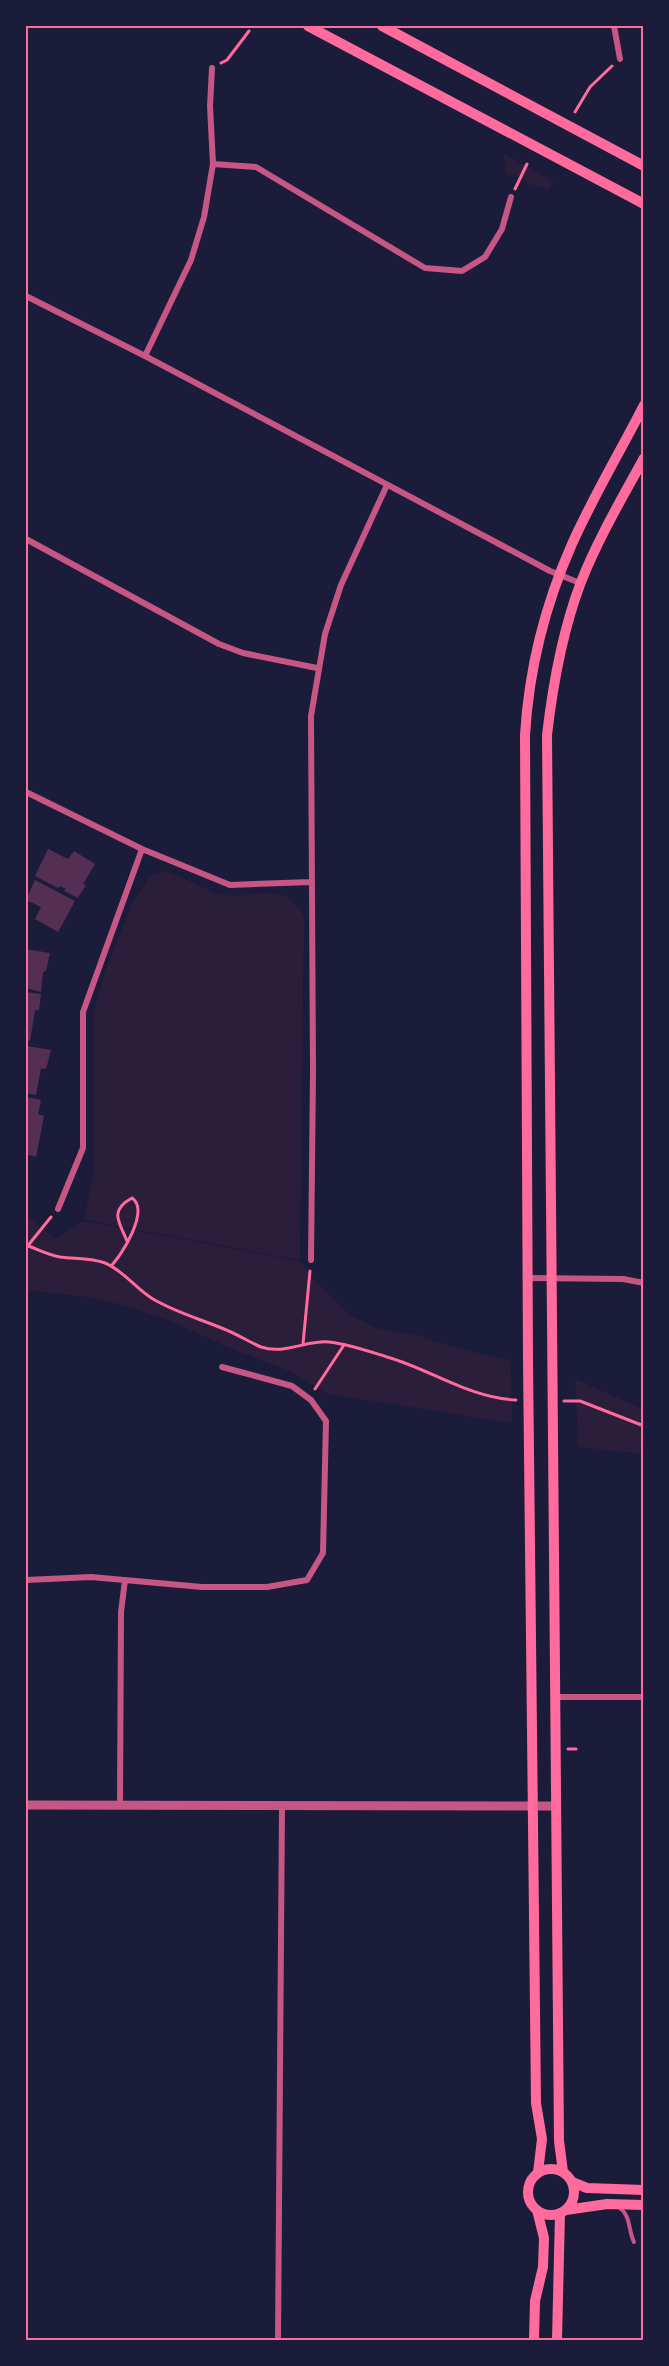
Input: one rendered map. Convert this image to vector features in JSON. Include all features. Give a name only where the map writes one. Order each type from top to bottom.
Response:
[{"type":"main road","points":[[308,26],[644,204]]},
{"type":"main road","points":[[382,26],[644,166]]},
{"type":"main road","points":[[538,2172],[542,2139],[536,2103],[525,735],[527,700],[535,656],[560,575],[573,543],[644,405]]},
{"type":"main road","points":[[563,2172],[559,2141],[547,735],[555,670],[580,583],[644,458]]},
{"type":"main road","points":[[644,2190],[586,2188],[572,2182],[563,2172],[550,2168],[538,2172],[529,2183],[528,2191],[531,2205],[548,2215],[612,2204],[644,2205]]},
{"type":"main road","points":[[557,2340],[563,2211],[573,2197],[572,2182]]},
{"type":"main road","points":[[534,2340],[535,2301],[543,2267],[544,2238],[537,2210]]},
{"type":"street","points":[[614,26],[620,59]]},
{"type":"street","points":[[145,356],[191,260],[204,218],[213,164],[210,106],[212,68]]},
{"type":"street","points":[[213,164],[256,167],[425,268],[462,271],[485,256],[502,229],[511,197]]},
{"type":"street","points":[[26,296],[145,356],[560,575],[580,583]]},
{"type":"street","points":[[311,1260],[313,1071],[310,882],[311,716],[325,634],[341,585],[387,485]]},
{"type":"street","points":[[26,539],[219,644],[272,661],[318,668]]},
{"type":"street","points":[[26,792],[142,849],[230,885],[310,882]]},
{"type":"street","points":[[58,1209],[83,1148],[83,1012],[142,849]]},
{"type":"street","points":[[529,1278],[623,1279],[644,1283]]},
{"type":"street","points":[[26,1580],[91,1577],[202,1587],[267,1587],[307,1580],[323,1553],[326,1421],[311,1400],[292,1386],[222,1367]]},
{"type":"street","points":[[120,1806],[121,1612],[125,1580]]},
{"type":"street","points":[[556,1698],[644,1697]]},
{"type":"street","points":[[26,1805],[556,1806]]},
{"type":"street","points":[[278,2340],[282,1806]]},
{"type":"lane","points":[[612,2204],[626,2213],[634,2242]]},
{"type":"path","points":[[212,68],[226,60],[249,31]]},
{"type":"path","points":[[575,112],[590,87],[620,59]]},
{"type":"path","points":[[511,197],[527,164]]},
{"type":"path","points":[[111,1266],[120,1257],[138,1222],[140,1213],[136,1201],[132,1198],[119,1209],[117,1217],[127,1241]]},
{"type":"path","points":[[58,1209],[26,1246],[58,1257],[93,1260],[111,1266],[150,1297],[168,1307],[235,1333],[260,1346],[285,1349],[303,1344],[329,1342],[344,1345],[416,1366],[453,1384],[482,1394],[519,1400]]},
{"type":"path","points":[[303,1344],[311,1260]]},
{"type":"path","points":[[311,1400],[317,1383],[344,1345]]},
{"type":"path","points":[[571,1401],[580,1401],[644,1426]]},
{"type":"path","points":[[567,1749],[576,1749]]},
{"type":"shaded area","points":[[504,154],[553,181],[549,189],[531,185],[518,175],[506,175]]},
{"type":"shaded area","points":[[165,871],[217,893],[242,895],[265,893],[286,897],[296,904],[304,916],[300,1260],[84,1220],[94,1170],[94,1012],[105,971],[132,904],[150,875]]},
{"type":"shaded area","points":[[26,1214],[54,1239],[84,1221],[300,1261],[318,1284],[348,1314],[376,1328],[416,1335],[453,1347],[511,1361],[512,1423],[328,1394],[287,1370],[170,1321],[123,1305],[86,1297],[26,1290]]},
{"type":"shaded area","points":[[575,1379],[643,1409],[643,1454],[578,1447]]},
{"type":"building","points":[[48,849],[68,859],[74,851],[95,864],[78,898],[64,891],[66,889],[60,886],[58,888],[35,876]]},
{"type":"building","points":[[35,880],[75,901],[58,932],[35,919],[41,907],[26,900]]},
{"type":"building","points":[[26,949],[50,953],[46,971],[43,972],[41,992],[26,988]]},
{"type":"building","points":[[26,992],[41,994],[39,1010],[35,1010],[30,1041],[26,1040]]},
{"type":"building","points":[[27,1046],[51,1050],[46,1069],[41,1068],[36,1095],[26,1093]]},
{"type":"building","points":[[26,1097],[41,1100],[38,1114],[44,1116],[36,1157],[26,1154]]}]
